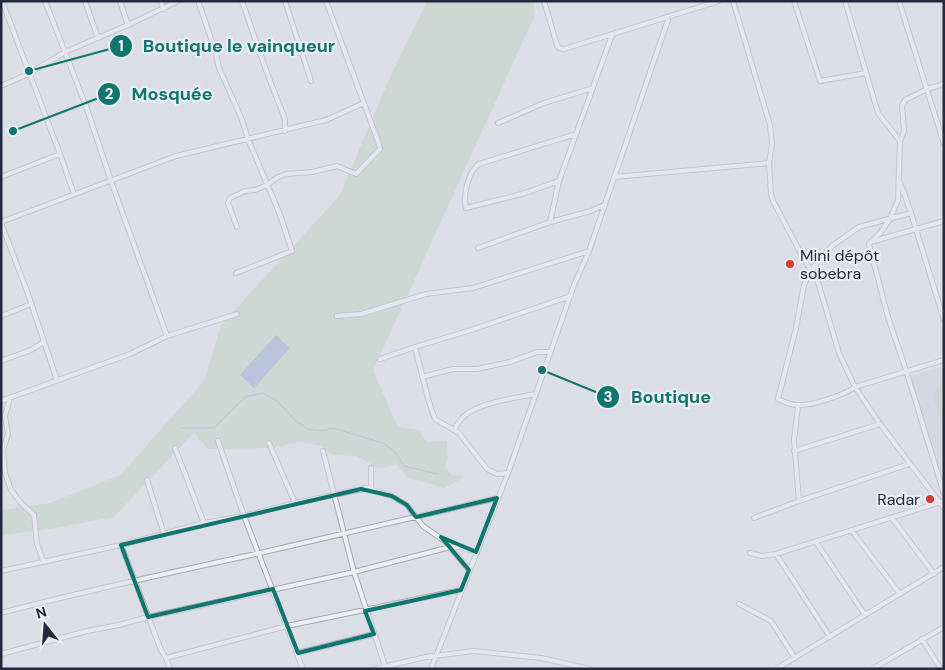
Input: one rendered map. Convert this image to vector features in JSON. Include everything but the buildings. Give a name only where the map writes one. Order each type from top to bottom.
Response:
[{"type":"street","points":[[2,1],[74,194]]},
{"type":"street","points":[[45,1],[86,106],[111,181],[168,336]]},
{"type":"street","points":[[85,1],[98,38]]},
{"type":"street","points":[[120,1],[128,26]]},
{"type":"street","points":[[161,1],[163,9]]},
{"type":"street","points":[[1,86],[28,74],[65,52],[128,26],[178,1]]},
{"type":"street","points":[[198,1],[215,50],[219,68],[279,212],[292,251],[236,273]]},
{"type":"street","points":[[242,1],[267,73],[286,119],[285,131]]},
{"type":"street","points":[[285,1],[311,81]]},
{"type":"street","points":[[238,227],[228,203],[230,198],[245,191],[255,190],[267,185],[278,177],[312,172],[331,166],[337,166],[356,174],[378,152],[380,146],[326,1]]},
{"type":"street","points":[[544,1],[559,48],[564,49],[719,1]]},
{"type":"street","points":[[733,1],[770,125],[772,143],[769,163],[773,201],[820,288],[839,353],[856,387],[909,464],[942,502],[944,508]]},
{"type":"street","points":[[794,1],[820,81],[866,73]]},
{"type":"street","points":[[845,1],[878,113],[900,141]]},
{"type":"street","points":[[899,1],[944,144]]},
{"type":"street","points":[[431,669],[508,473],[589,251],[669,17]]},
{"type":"street","points":[[550,222],[559,181],[612,35]]},
{"type":"street","points":[[944,84],[927,89],[905,100],[902,112],[904,130],[900,141],[898,200],[890,219],[871,242],[869,249],[888,317],[944,494]]},
{"type":"street","points":[[498,123],[544,103],[593,88]]},
{"type":"street","points":[[57,380],[32,304],[1,222],[176,156],[326,120],[364,103]]},
{"type":"street","points":[[559,181],[522,194],[466,208],[464,198],[475,167],[488,161],[576,134]]},
{"type":"street","points":[[1,177],[60,154]]},
{"type":"street","points":[[614,177],[769,163]]},
{"type":"street","points":[[899,181],[904,190],[944,320]]},
{"type":"street","points":[[478,248],[550,222],[577,216],[604,205]]},
{"type":"street","points":[[911,213],[864,225],[855,230],[832,246],[811,270],[804,285],[796,328],[778,399],[798,406],[842,394],[856,387],[906,370],[944,360]]},
{"type":"street","points":[[871,242],[944,220]]},
{"type":"street","points":[[337,316],[361,314],[426,294],[473,288],[589,251]]},
{"type":"street","points":[[380,360],[571,296]]},
{"type":"street","points":[[1,316],[32,304]]},
{"type":"street","points":[[1,401],[90,370],[168,336],[237,314]]},
{"type":"street","points":[[1,360],[30,350],[44,342]]},
{"type":"street","points":[[415,347],[428,402],[435,419],[440,424],[455,430],[487,469],[498,474],[508,473]]},
{"type":"street","points":[[422,377],[453,369],[477,369],[495,366],[537,352],[552,352]]},
{"type":"street","points":[[455,430],[460,420],[477,408],[536,394]]},
{"type":"street","points":[[10,398],[5,416],[8,434],[3,450],[5,472],[11,490],[34,515],[37,544],[43,560]]},
{"type":"street","points":[[798,406],[794,430],[794,451],[799,501]]},
{"type":"street","points":[[794,451],[880,424]]},
{"type":"street","points":[[218,441],[244,516],[303,669]]},
{"type":"street","points":[[269,443],[295,503]]},
{"type":"street","points":[[175,448],[204,523]]},
{"type":"street","points":[[322,451],[354,572],[383,667]]},
{"type":"street","points":[[754,518],[909,464]]},
{"type":"street","points":[[371,489],[372,468]]},
{"type":"street","points":[[147,480],[164,534]]},
{"type":"street","points":[[1,571],[43,560],[121,545],[204,523],[244,516],[334,495],[371,489],[401,500],[411,508],[426,529],[442,539],[469,570]]},
{"type":"street","points":[[1,613],[49,600],[497,498]]},
{"type":"street","points":[[750,553],[762,556],[776,554],[942,502]]},
{"type":"street","points":[[892,518],[934,574]]},
{"type":"street","points":[[852,531],[900,594]]},
{"type":"street","points":[[816,542],[865,615]]},
{"type":"street","points":[[121,545],[170,669]]},
{"type":"street","points":[[1,654],[86,631],[354,572],[450,547],[461,547],[476,552]]},
{"type":"street","points":[[776,554],[830,637]]},
{"type":"street","points":[[776,669],[944,567]]},
{"type":"street","points":[[166,658],[287,626],[461,590]]},
{"type":"street","points":[[739,604],[771,620],[795,658]]},
{"type":"street","points":[[872,669],[944,627]]},
{"type":"street","points":[[298,653],[374,634]]},
{"type":"street","points":[[922,639],[941,669]]},
{"type":"street","points":[[374,669],[436,655],[488,651],[541,658],[590,669]]},
{"type":"highlighted area","points":[[361,489],[392,496],[407,505],[416,517],[497,498],[476,552],[441,537],[469,570],[461,590],[365,611],[374,634],[298,653],[273,589],[148,617],[121,545]]},
{"type":"shaded area","points":[[944,366],[944,484],[910,376]]},
{"type":"green space","points":[[427,1],[534,1],[534,17],[373,371],[398,427],[419,430],[426,442],[447,441],[448,458],[445,467],[452,475],[466,476],[444,488],[407,477],[397,465],[378,468],[356,456],[331,454],[321,446],[299,442],[274,448],[208,449],[194,433],[114,517],[50,529],[1,535],[1,510],[50,503],[120,475],[204,381],[221,325],[340,195],[390,77]]},
{"type":"green space","points":[[944,380],[944,431],[933,397],[936,388]]},
{"type":"water","points":[[276,335],[290,348],[254,388],[240,375]]},
{"type":"waterway","points":[[181,428],[214,428],[245,397],[263,393],[277,401],[296,421],[308,429],[322,431],[333,428],[383,443],[395,452],[404,466],[438,474]]},
{"type":"place","name":"Boutique le vainqueur","points":[[29,71]]},
{"type":"place","name":"Mosquée","points":[[13,131]]},
{"type":"place","name":"Mini dépôt sobebra","points":[[790,264]]},
{"type":"place","name":"Boutique","points":[[542,370]]},
{"type":"place","name":"Radar","points":[[930,499]]}]
